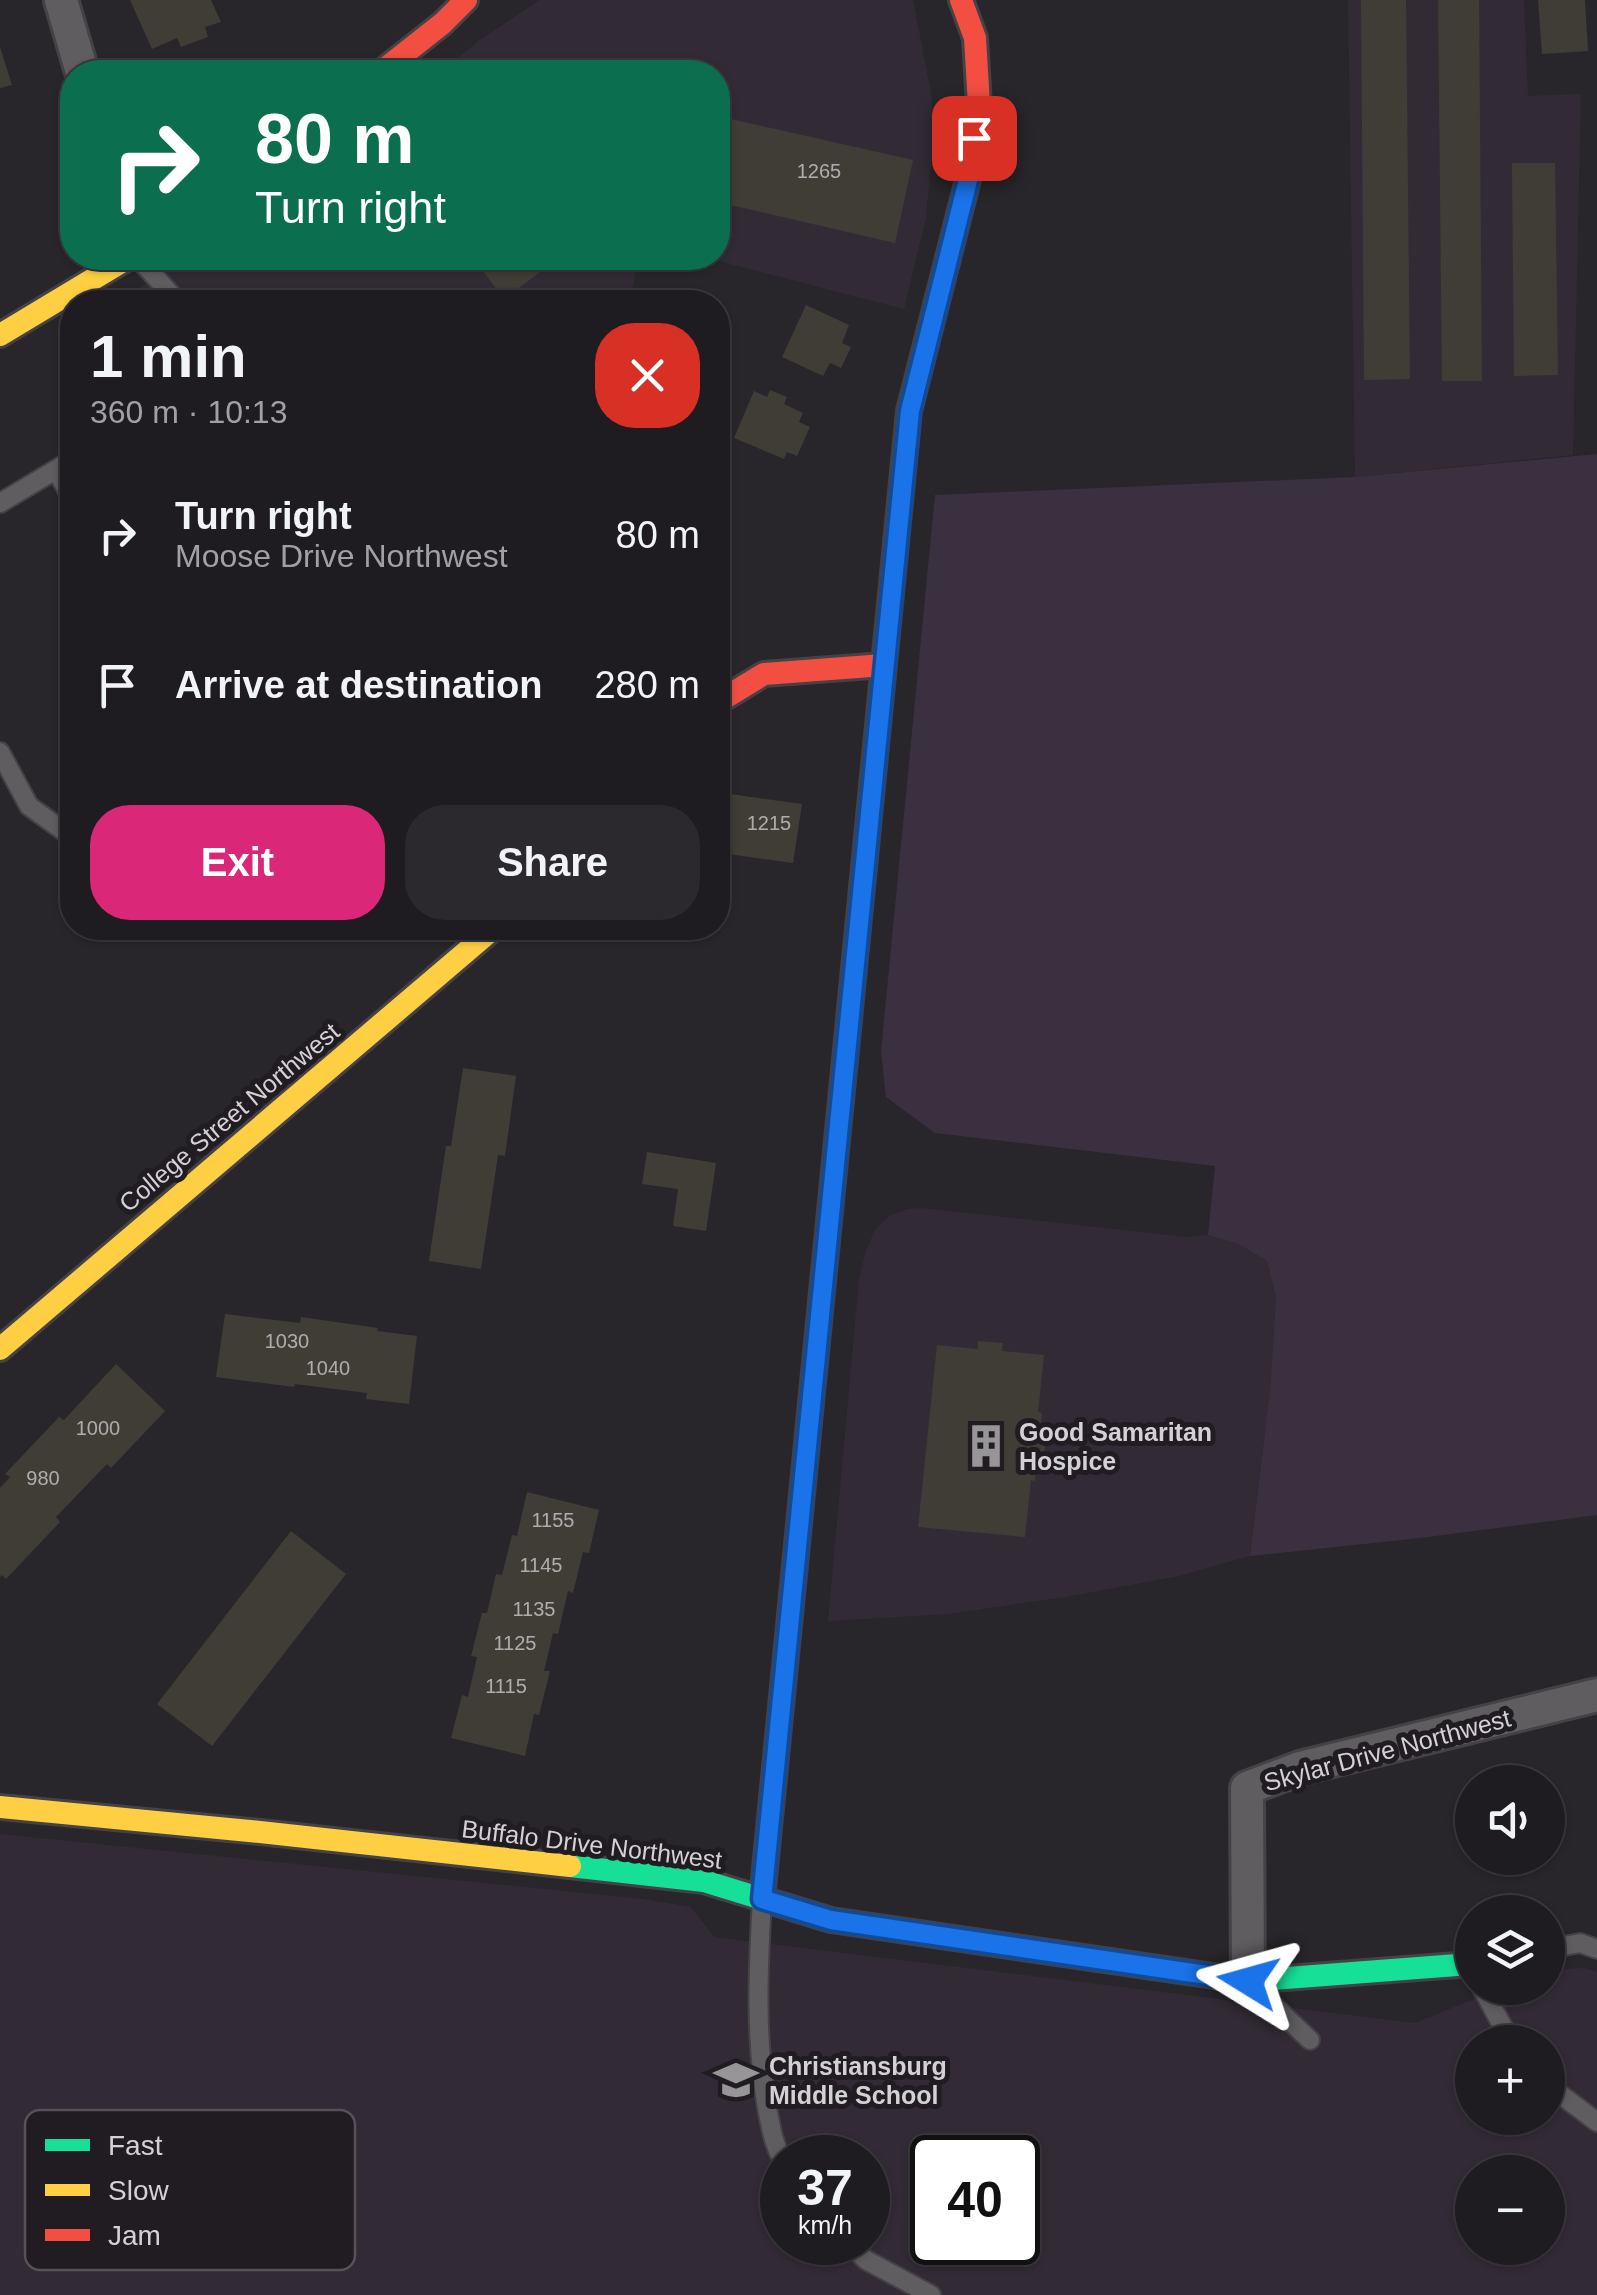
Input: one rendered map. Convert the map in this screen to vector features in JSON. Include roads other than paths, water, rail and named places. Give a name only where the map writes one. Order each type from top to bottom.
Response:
[{"type":"street","points":[[61,0],[78,60]]},
{"type":"street","points":[[396,60],[466,0]]},
{"type":"street","points":[[762,1899],[910,411],[970,172],[979,104],[975,38],[961,0]]},
{"type":"street","points":[[74,290],[108,270]]},
{"type":"street","points":[[0,334],[60,298]]},
{"type":"street","points":[[730,695],[764,674],[884,665]]},
{"type":"street","name":"College Street Northwest","points":[[0,1350],[480,940]]},
{"type":"street","name":"Skylar Drive Northwest","points":[[1248,1981],[1247,1788],[1300,1768],[1597,1695]]},
{"type":"street","name":"Buffalo Drive Northwest","points":[[0,1806],[704,1881],[831,1920],[1248,1981],[1455,1966]]},
{"type":"lane","points":[[149,270],[167,290]]},
{"type":"lane","points":[[0,503],[60,467]]},
{"type":"lane","points":[[0,752],[29,806],[60,828]]},
{"type":"lane","points":[[762,1899],[757,2004],[760,2068],[772,2135]]},
{"type":"lane","points":[[1565,1946],[1580,1943],[1597,1949]]},
{"type":"lane","points":[[1248,1981],[1310,2040]]},
{"type":"lane","points":[[1565,2098],[1597,2122]]},
{"type":"lane","points":[[875,2265],[931,2295]]},
{"type":"place","name":"Good Samaritan Hospice","points":[[986,1446]]},
{"type":"place","name":"Christiansburg Middle School","points":[[736,2080]]}]
